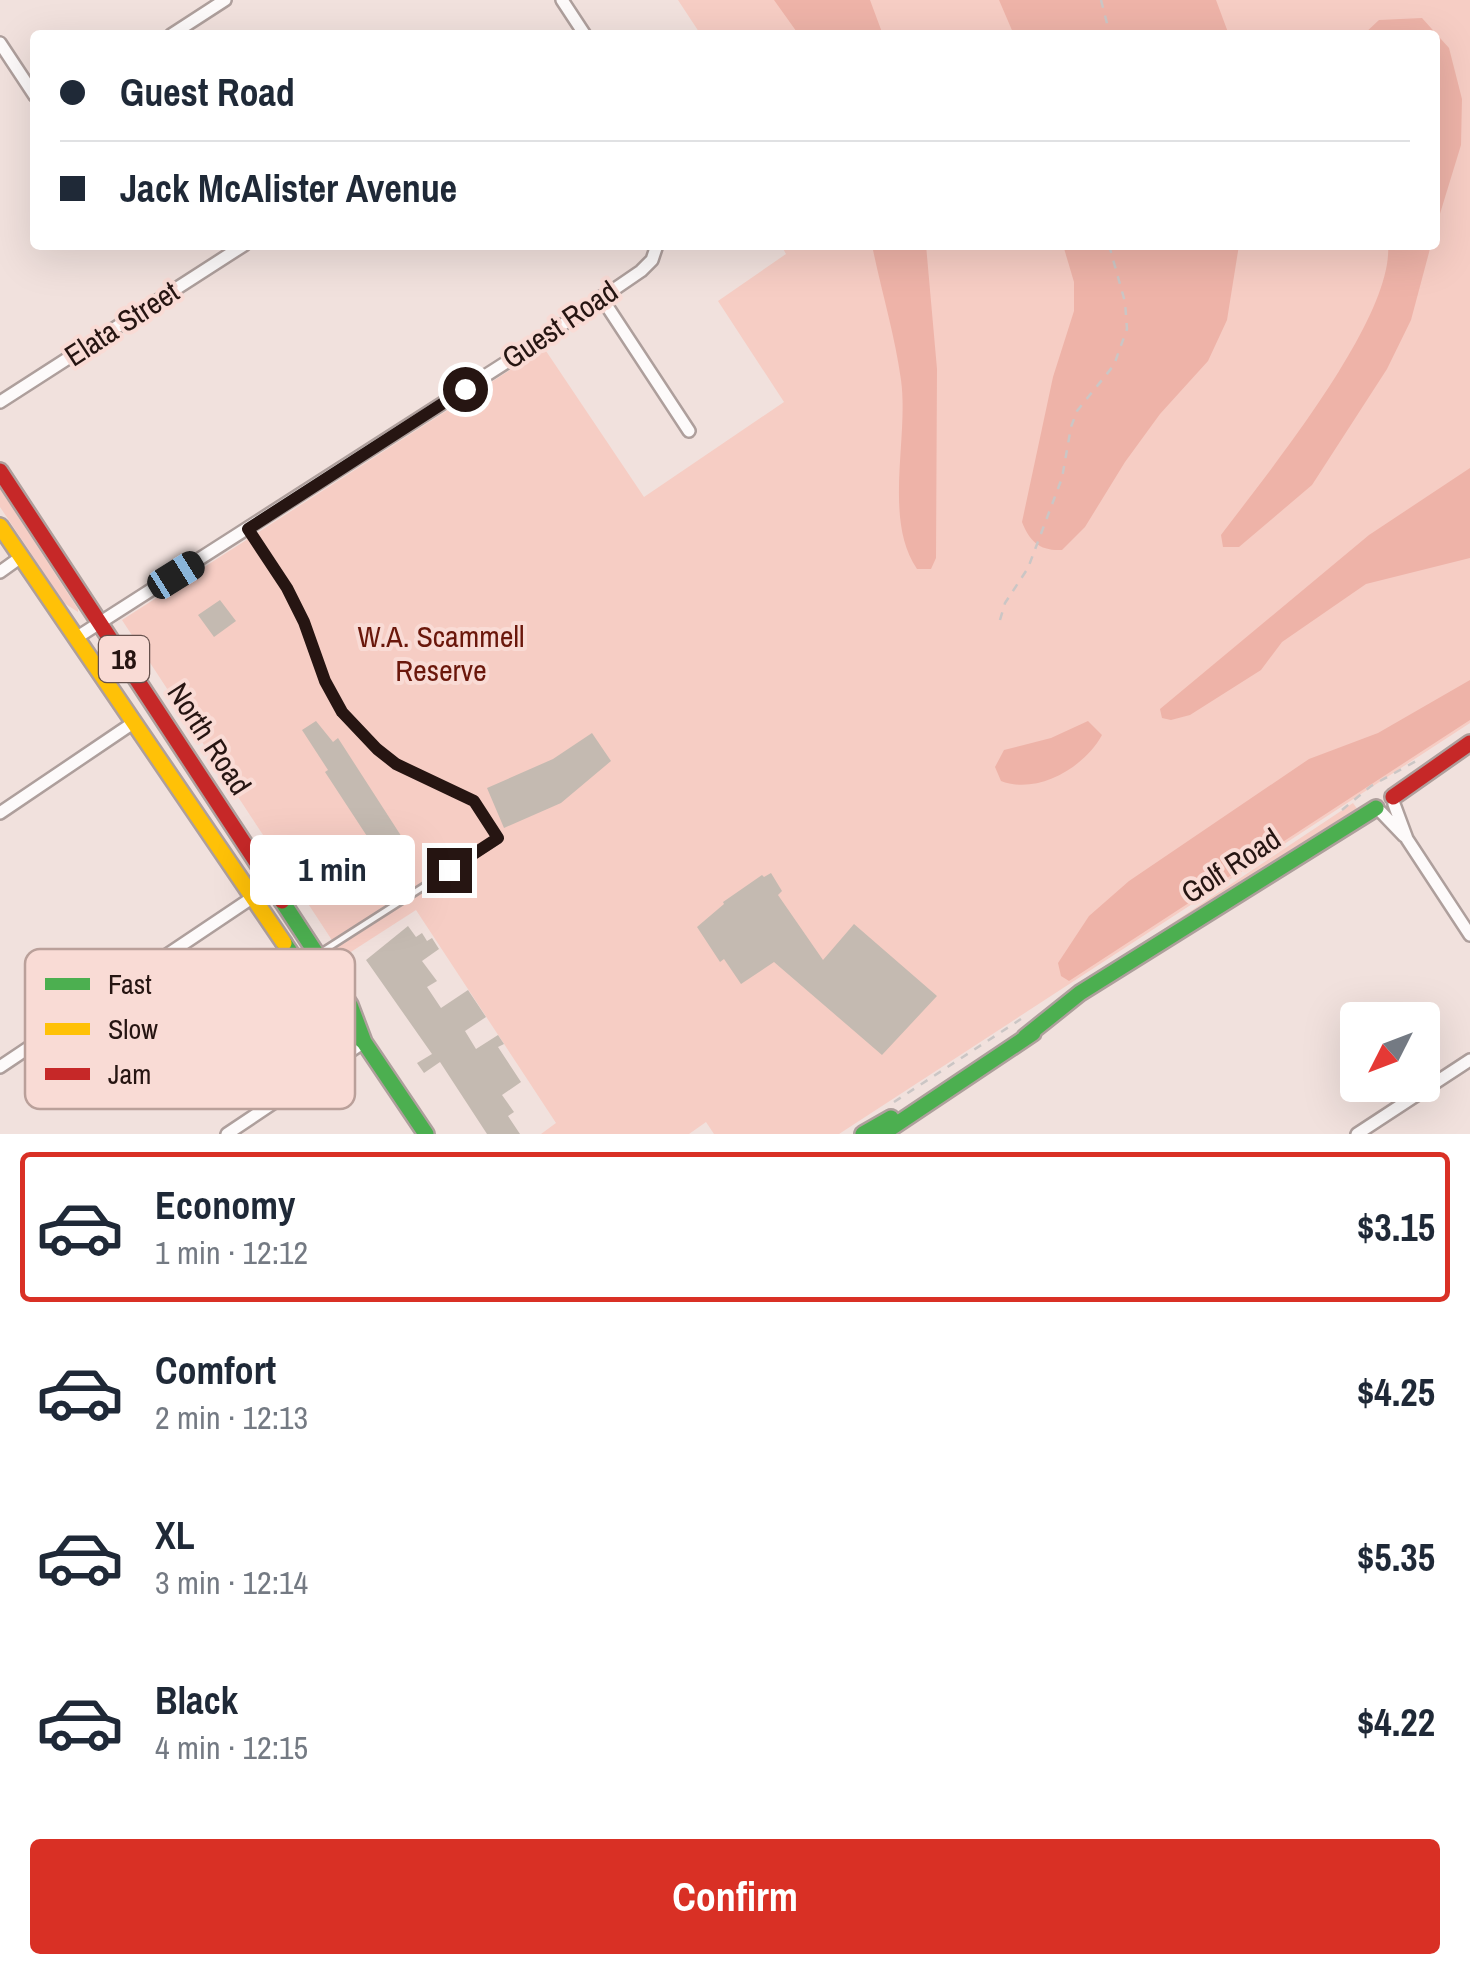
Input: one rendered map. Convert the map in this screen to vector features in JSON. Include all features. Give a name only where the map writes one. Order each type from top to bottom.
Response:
[{"type":"main road","name":"North Road","points":[[0,470],[312,949]]},
{"type":"main road","name":"North Road","points":[[0,526],[287,949]]},
{"type":"main road","name":"Golf Road","points":[[882,1134],[922,1104],[1088,1000],[1117,973],[1330,835],[1386,806],[1470,743]]},
{"type":"main road","name":"North Road","points":[[355,1018],[364,1042],[426,1134]]},
{"type":"main road","name":"North Road","points":[[355,1034],[364,1042]]},
{"type":"main road","name":"Golf Road","points":[[863,1134],[922,1104]]},
{"type":"street","points":[[179,30],[225,0]]},
{"type":"street","points":[[562,0],[577,30]]},
{"type":"street","points":[[0,43],[30,88]]},
{"type":"street","name":"Elata Street","points":[[0,402],[236,250]]},
{"type":"street","name":"Guest Road","points":[[76,638],[526,349],[641,270],[656,250]]},
{"type":"street","points":[[601,297],[689,431]]},
{"type":"street","points":[[0,572],[22,557]]},
{"type":"street","points":[[0,813],[133,723]]},
{"type":"street","points":[[1386,806],[1470,935]]},
{"type":"street","points":[[176,949],[270,885]]},
{"type":"street","points":[[355,1048],[364,1042]]},
{"type":"street","points":[[0,1066],[25,1049]]},
{"type":"street","points":[[1357,1134],[1470,1060]]},
{"type":"street","points":[[227,1134],[264,1109]]},
{"type":"lane","points":[[248,529],[296,605],[325,681],[342,712],[396,764],[474,801],[498,838],[328,949]]},
{"type":"path","points":[[1101,0],[1109,30]]},
{"type":"path","points":[[1000,620],[1005,604],[1028,568],[1062,478],[1071,427],[1078,411],[1114,365],[1127,329],[1125,302],[1110,250]]},
{"type":"path","points":[[1340,811],[1371,786],[1427,754]]},
{"type":"path","points":[[916,1088],[983,1043]]},
{"type":"green space","name":"W.A. Scammell Reserve","points":[[678,0],[1470,0],[1470,723],[839,1134],[714,1134],[706,1122],[689,1134],[541,1134],[556,1123],[416,910],[355,949],[338,949],[122,620],[544,348],[644,497],[784,402],[718,301],[786,254],[784,250],[1440,250],[1440,30],[698,30]]},
{"type":"green space","points":[[0,489],[78,612],[64,603],[0,507]]},
{"type":"green space","points":[[1353,803],[1358,810],[1120,958]]},
{"type":"shaded area","points":[[774,0],[870,0],[881,30],[795,30]]},
{"type":"shaded area","points":[[999,0],[1216,0],[1227,30],[1012,30]]},
{"type":"shaded area","points":[[1422,18],[1433,30],[1368,30],[1379,20]]},
{"type":"shaded area","points":[[1440,38],[1449,48],[1462,99],[1461,145],[1440,214]]},
{"type":"shaded area","points":[[873,250],[926,250],[937,369],[936,558],[931,569],[917,569],[901,527],[903,403],[895,346]]},
{"type":"shaded area","points":[[1064,250],[1238,250],[1227,320],[1208,361],[1160,414],[1085,527],[1062,550],[1054,550],[1037,544],[1022,522],[1053,377],[1074,311],[1074,282]]},
{"type":"shaded area","points":[[1387,250],[1430,250],[1411,320],[1387,369],[1312,485],[1239,547],[1223,547],[1221,535],[1295,436],[1350,353],[1371,313],[1384,276]]},
{"type":"shaded area","points":[[1470,468],[1470,558],[1366,584],[1282,642],[1261,670],[1190,715],[1162,718],[1160,709],[1369,535]]},
{"type":"shaded area","points":[[1470,680],[1470,720],[1069,981],[1061,976],[1058,963],[1089,916],[1129,881],[1309,759],[1378,733]]},
{"type":"shaded area","points":[[1088,721],[1102,735],[1072,768],[1029,784],[1001,781],[995,767],[1004,750],[1051,738]]},
{"type":"building","points":[[220,600],[236,621],[214,637],[198,615]]},
{"type":"building","points":[[316,721],[333,742],[338,738],[407,845],[389,857],[385,849],[378,853],[302,730]]},
{"type":"building","points":[[592,733],[611,761],[561,803],[504,828],[487,788],[553,759]]},
{"type":"building","points":[[771,873],[782,891],[778,895],[823,960],[854,924],[937,996],[882,1055],[774,962],[741,984],[724,959],[720,962],[697,927],[723,902]]},
{"type":"building","points":[[408,926],[416,937],[422,933],[427,941],[432,938],[439,949],[422,961],[437,981],[427,987],[441,1008],[468,990],[486,1017],[465,1031],[476,1049],[498,1035],[504,1044],[498,1047],[521,1082],[502,1095],[514,1112],[508,1116],[520,1134],[487,1134],[440,1062],[424,1073],[417,1063],[432,1054],[366,960]]},
{"type":"traffic: fast","points":[[1025,1037],[1080,993],[1376,808]]},
{"type":"traffic: fast","points":[[282,901],[313,949]]},
{"type":"traffic: fast","points":[[284,943],[288,949]]},
{"type":"traffic: fast","points":[[355,1018],[364,1042],[426,1134]]},
{"type":"traffic: fast","points":[[882,1134],[1033,1033]]},
{"type":"traffic: fast","points":[[355,1034],[364,1042]]},
{"type":"traffic: fast","points":[[863,1134],[891,1118]]},
{"type":"traffic: slow","points":[[0,526],[284,943]]},
{"type":"traffic: jam","points":[[0,471],[282,901]]},
{"type":"traffic: jam","points":[[1393,797],[1470,743]]},
{"type":"route","points":[[449,870],[498,838],[474,801],[396,764],[342,712],[331,695],[287,588],[248,529],[465,389]]}]
